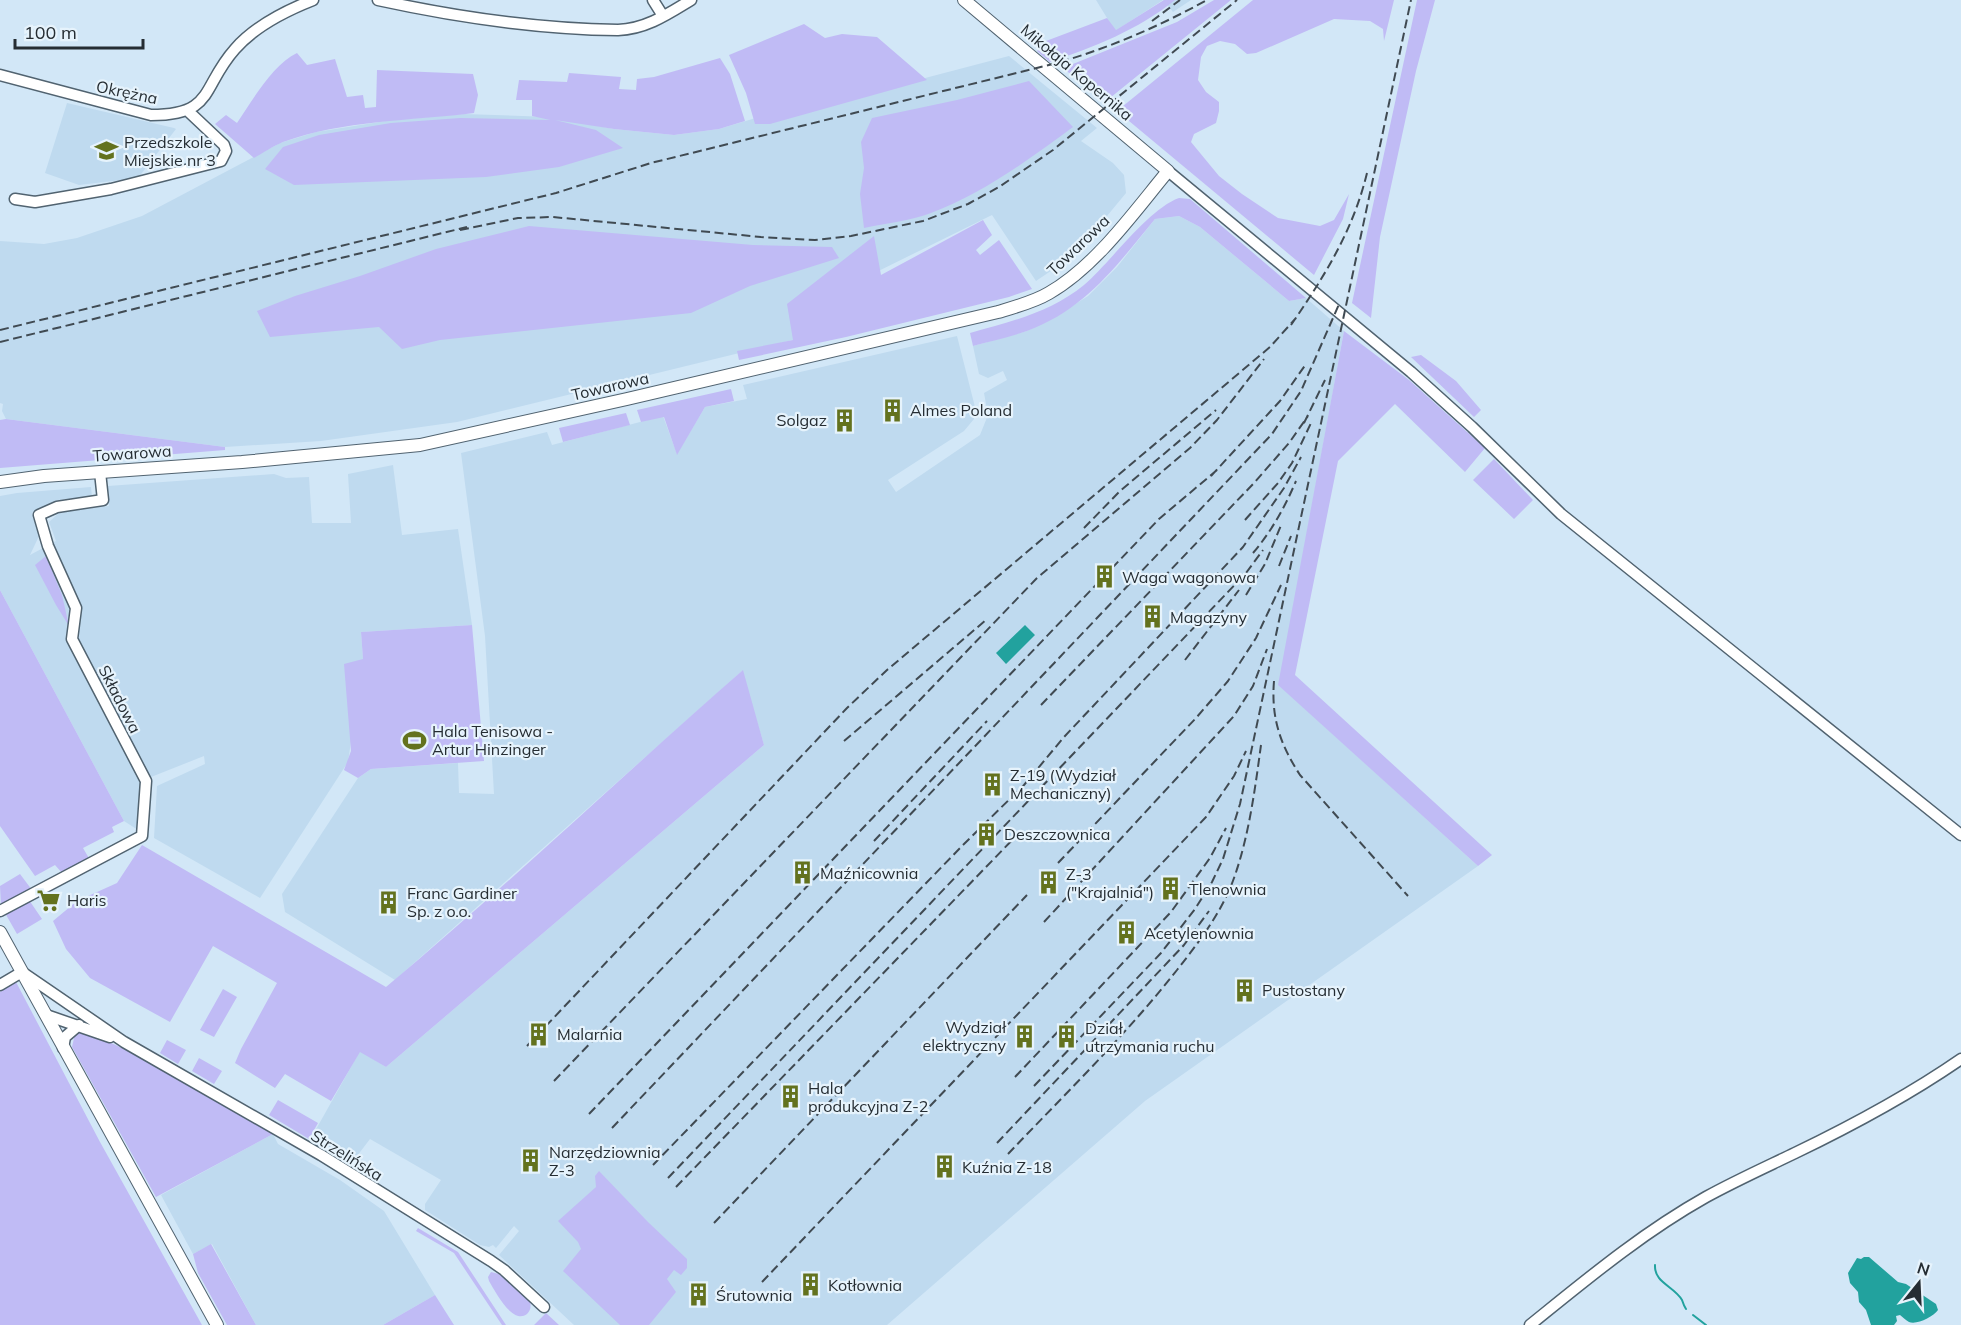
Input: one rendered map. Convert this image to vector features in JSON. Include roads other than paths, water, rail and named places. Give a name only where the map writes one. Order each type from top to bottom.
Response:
[{"type":"main road","name":"Mikołaja Kopernika","points":[[964,0],[1168,171]]},
{"type":"main road","name":"Towarowa","points":[[0,482],[44,476],[364,452],[420,445],[998,312],[1038,298],[1057,288],[1074,275],[1120,229],[1168,171]]},
{"type":"main road","points":[[0,932],[217,1325]]},
{"type":"street","points":[[15,199],[35,202],[111,189],[221,161],[226,151],[224,145],[188,111],[206,95],[234,50],[253,31],[313,0]]},
{"type":"street","points":[[378,0],[439,13],[597,30],[634,29],[691,0]]},
{"type":"street","points":[[653,0],[663,16]]},
{"type":"street","name":"Okrężna","points":[[0,75],[151,115],[172,115],[188,111]]},
{"type":"street","points":[[1168,171],[1411,372],[1472,427],[1561,514],[1961,835]]},
{"type":"street","name":"Składowa","points":[[0,911],[142,836],[146,781],[72,639],[76,608],[48,546],[39,515],[57,507],[103,500],[100,472]]},
{"type":"street","points":[[0,985],[22,972]]},
{"type":"street","name":"Strzelińska","points":[[22,972],[124,1042],[321,1155],[491,1261],[544,1307]]},
{"type":"street","points":[[46,1016],[66,1002]]},
{"type":"street","name":"Strzelińska","points":[[46,1016],[79,1025],[124,1042]]},
{"type":"street","points":[[63,1048],[65,1037],[79,1025]]},
{"type":"street","points":[[1530,1325],[1617,1254],[1659,1225],[1708,1196],[1838,1132],[1910,1093],[1961,1059]]},
{"type":"waterway","points":[[1655,1265],[1658,1276],[1679,1295],[1686,1309]]},
{"type":"waterway","points":[[1693,1315],[1706,1325]]},
{"type":"railway","points":[[1152,21],[1180,0]]},
{"type":"railway","points":[[0,330],[556,193],[651,163],[1053,64],[1132,36],[1207,0]]},
{"type":"railway","points":[[460,230],[518,218],[553,217],[815,240],[851,236],[923,221],[968,204],[999,187],[1053,150],[1237,0]]},
{"type":"railway","points":[[1034,1086],[1161,953],[1195,909],[1223,859],[1240,804],[1411,0]]},
{"type":"railway","points":[[1291,325],[1315,289],[1346,234],[1367,173]]},
{"type":"railway","points":[[0,342],[467,227]]},
{"type":"railway","points":[[612,1128],[1272,434],[1301,391],[1340,302]]},
{"type":"railway","points":[[527,1046],[847,708],[887,670],[1270,347],[1296,318]]},
{"type":"railway","points":[[554,1081],[1037,578],[1190,448],[1217,420],[1264,359]]},
{"type":"railway","points":[[1211,476],[1280,401],[1306,364]]},
{"type":"railway","points":[[1304,423],[1325,380]]},
{"type":"railway","points":[[1084,528],[1120,491],[1216,410]]},
{"type":"railway","points":[[1041,705],[1254,483],[1289,443],[1308,416]]},
{"type":"railway","points":[[1245,520],[1278,483],[1292,463],[1312,421]]},
{"type":"railway","points":[[653,1165],[1024,785],[1064,737],[1243,547],[1284,488],[1301,457]]},
{"type":"railway","points":[[589,1114],[1159,519],[1217,470]]},
{"type":"railway","points":[[1253,553],[1277,519],[1296,481]]},
{"type":"railway","points":[[1246,595],[1265,564],[1282,523]]},
{"type":"railway","points":[[1279,566],[1291,536]]},
{"type":"railway","points":[[668,1178],[1246,573],[1263,550]]},
{"type":"railway","points":[[1058,863],[1196,718],[1228,681],[1256,638],[1281,585]]},
{"type":"railway","points":[[1185,660],[1239,590]]},
{"type":"railway","points":[[844,741],[986,620]]},
{"type":"railway","points":[[1044,922],[1234,716],[1253,686],[1267,649]]},
{"type":"railway","points":[[1274,681],[1274,707],[1278,730],[1300,775],[1408,896]]},
{"type":"railway","points":[[874,841],[987,721]]},
{"type":"railway","points":[[1008,1154],[1137,1018],[1202,938],[1229,891],[1244,846],[1261,745]]},
{"type":"railway","points":[[762,1282],[1206,817],[1234,776],[1246,751]]},
{"type":"railway","points":[[1015,1077],[1171,912],[1210,858],[1226,828]]},
{"type":"railway","points":[[676,1187],[1018,834]]},
{"type":"railway","points":[[714,1223],[1027,895]]},
{"type":"railway","points":[[997,1143],[1184,945],[1209,911]]},
{"type":"place","name":"Przedszkole Miejskie nr 3","points":[[106,151]]},
{"type":"place","name":"Almes Poland","points":[[892,410]]},
{"type":"place","name":"Solgaz","points":[[845,420]]},
{"type":"place","name":"Waga wagonowa","points":[[1104,577]]},
{"type":"place","name":"Magazyny","points":[[1152,617]]},
{"type":"place","name":"Hala Tenisowa - Artur Hinzinger","points":[[414,740]]},
{"type":"place","name":"Z-19 (Wydział Mechaniczny)","points":[[992,784]]},
{"type":"place","name":"Deszczownica","points":[[986,834]]},
{"type":"place","name":"Maźnicownia","points":[[802,873]]},
{"type":"place","name":"Z-3 (\"Krajalnia\")","points":[[1048,883]]},
{"type":"place","name":"Tlenownia","points":[[1171,889]]},
{"type":"place","name":"Haris","points":[[49,900]]},
{"type":"place","name":"Franc Gardiner Sp. z o.o.","points":[[389,902]]},
{"type":"place","name":"Acetylenownia","points":[[1126,933]]},
{"type":"place","name":"Pustostany","points":[[1244,990]]},
{"type":"place","name":"Malarnia","points":[[539,1034]]},
{"type":"place","name":"Wydział elektryczny","points":[[1024,1036]]},
{"type":"place","name":"Dział utrzymania ruchu","points":[[1067,1037]]},
{"type":"place","name":"Hala produkcyjna Z-2","points":[[790,1097]]},
{"type":"place","name":"Narzędziownia Z-3","points":[[531,1161]]},
{"type":"place","name":"Kuźnia Z-18","points":[[944,1167]]},
{"type":"place","name":"Kotłownia","points":[[810,1285]]},
{"type":"place","name":"Śrutownia","points":[[698,1295]]}]
